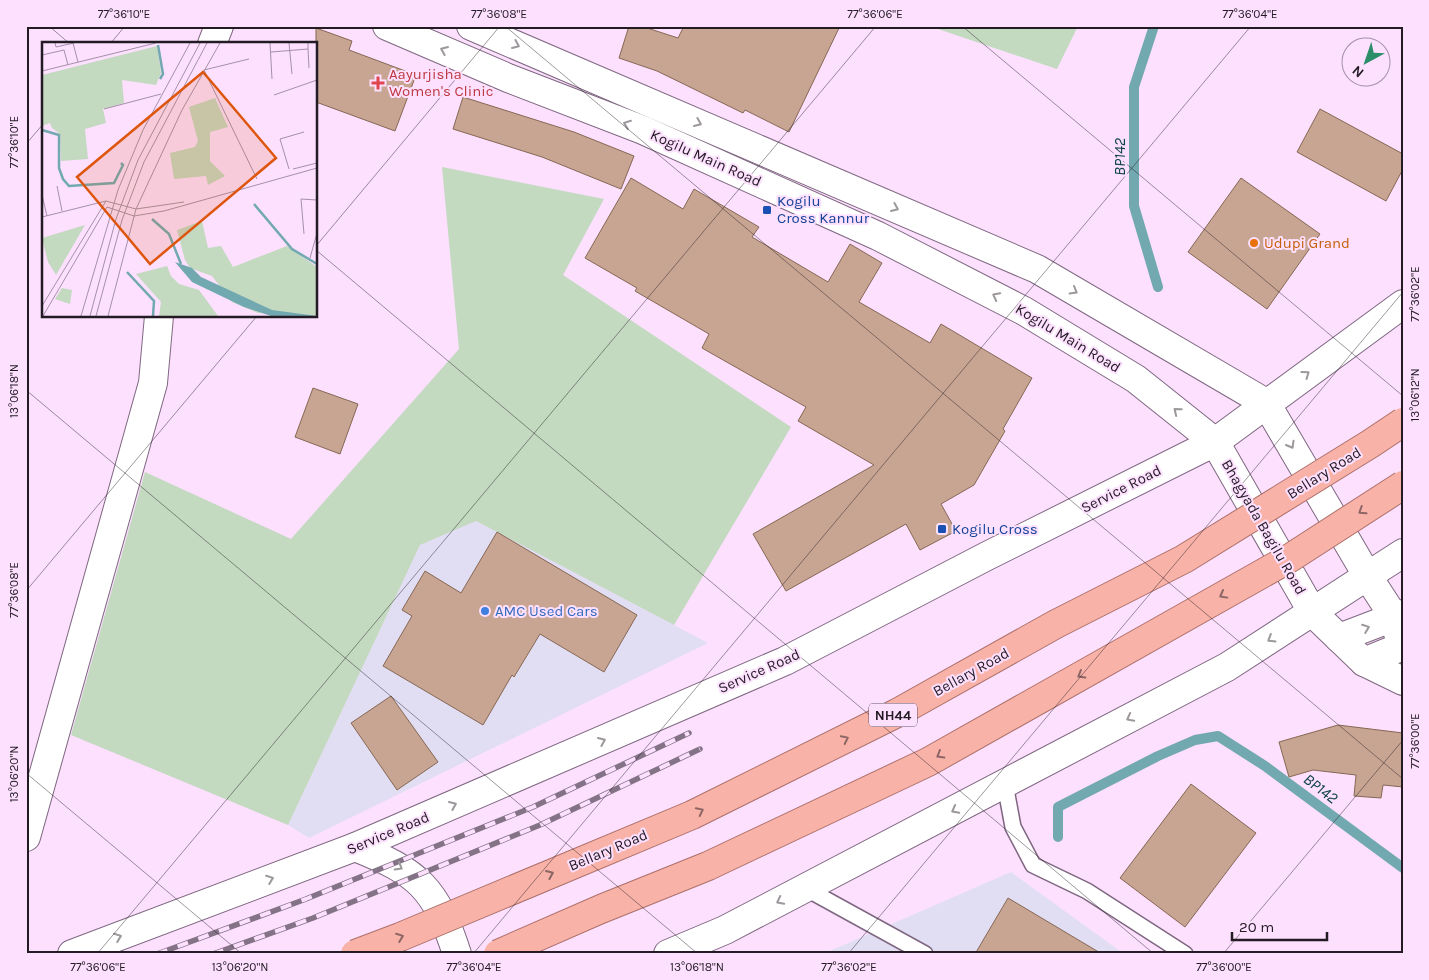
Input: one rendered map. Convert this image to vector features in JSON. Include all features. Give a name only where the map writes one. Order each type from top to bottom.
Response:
[{"type":"highway","name":"Bellary Road","points":[[354,954],[400,937],[692,815],[898,713],[1056,624],[1184,559],[1403,422]]},
{"type":"highway","points":[[498,954],[601,909],[708,866],[928,762],[1290,558],[1403,485]]},
{"type":"main road","points":[[213,42],[219,26]]},
{"type":"main road","name":"Kogilu Main Road","points":[[387,26],[508,78],[643,130],[878,236],[1024,310],[1136,379],[1215,442]]},
{"type":"main road","name":"Kogilu Main Road","points":[[471,26],[1037,270],[1266,403]]},
{"type":"main road","points":[[1024,310],[1037,270]]},
{"type":"main road","name":"Service Road","points":[[72,954],[354,847],[785,661],[987,556],[1215,442],[1403,304]]},
{"type":"main road","points":[[26,836],[153,382],[159,318]]},
{"type":"main road","points":[[1266,403],[1368,577],[1398,616],[1402,647],[1399,679]]},
{"type":"main road","name":"Bhagyada Bagilu Road","points":[[1215,442],[1313,613],[1364,662],[1399,679]]},
{"type":"main road","points":[[668,954],[725,930],[1228,667],[1403,554]]},
{"type":"main road","points":[[1339,638],[1398,616]]},
{"type":"main road","points":[[1364,662],[1402,647]]},
{"type":"main road","points":[[354,847],[384,859],[404,870],[422,884],[437,904],[450,930],[457,954]]},
{"type":"lane","points":[[1005,784],[1013,827],[1033,866],[1087,891],[1186,954]]},
{"type":"lane","points":[[805,888],[925,954]]},
{"type":"shaded area","points":[[476,521],[708,643],[309,838],[288,825],[420,545]]},
{"type":"shaded area","points":[[1011,872],[1124,954],[823,954]]},
{"type":"green space","points":[[929,26],[1078,26],[1057,69]]},
{"type":"green space","points":[[442,167],[604,199],[563,275],[791,427],[674,625],[476,521],[420,545],[288,825],[71,735],[145,472],[291,539],[459,349]]},
{"type":"building","points":[[629,26],[641,26],[678,38],[684,26],[840,26],[789,132],[745,110],[743,113],[657,71],[619,58]]},
{"type":"building","points":[[316,28],[352,41],[349,50],[416,75],[395,131],[318,103],[318,42],[316,42]]},
{"type":"building","points":[[463,97],[574,132],[634,156],[621,189],[542,157],[453,129]]},
{"type":"building","points":[[1320,109],[1403,154],[1403,169],[1386,201],[1297,152]]},
{"type":"building","points":[[631,178],[683,209],[694,189],[759,227],[752,237],[828,282],[850,244],[882,263],[859,302],[930,343],[941,324],[1032,378],[1003,429],[1005,431],[974,485],[941,504],[956,531],[920,550],[906,524],[786,591],[753,534],[874,465],[798,421],[806,407],[702,348],[709,334],[635,291],[637,288],[585,258]]},
{"type":"building","name":"Udupi Grand","points":[[1241,178],[1320,234],[1267,309],[1188,252]]},
{"type":"building","points":[[313,388],[358,404],[340,454],[295,437]]},
{"type":"building","points":[[497,532],[637,615],[604,672],[540,634],[514,677],[512,675],[483,725],[383,666],[412,616],[402,610],[425,571],[461,593]]},
{"type":"building","points":[[391,696],[438,762],[397,790],[351,723]]},
{"type":"building","points":[[1338,725],[1403,733],[1403,787],[1383,785],[1381,798],[1354,796],[1356,775],[1313,770],[1289,777],[1279,742]]},
{"type":"building","points":[[1191,784],[1256,833],[1185,927],[1120,878]]},
{"type":"building","points":[[1008,898],[1102,954],[975,954]]},
{"type":"waterway","name":"BP142","points":[[1154,26],[1134,87],[1134,206],[1158,287]]},
{"type":"waterway","name":"BP142","points":[[1058,837],[1058,807],[1158,756],[1195,740],[1218,736],[1265,766],[1403,868]]},
{"type":"railway","points":[[157,954],[306,899],[533,807],[689,733]]},
{"type":"railway","points":[[213,954],[313,918],[540,825],[700,749]]},
{"type":"place","name":"Aayurjisha Women's Clinic","points":[[378,83]]},
{"type":"place","name":"Kogilu Cross Kannur","points":[[767,210]]},
{"type":"place","name":"Udupi Grand","points":[[1254,243]]},
{"type":"place","name":"Kogilu Cross","points":[[942,529]]},
{"type":"place","name":"AMC Used Cars","points":[[485,611]]}]
